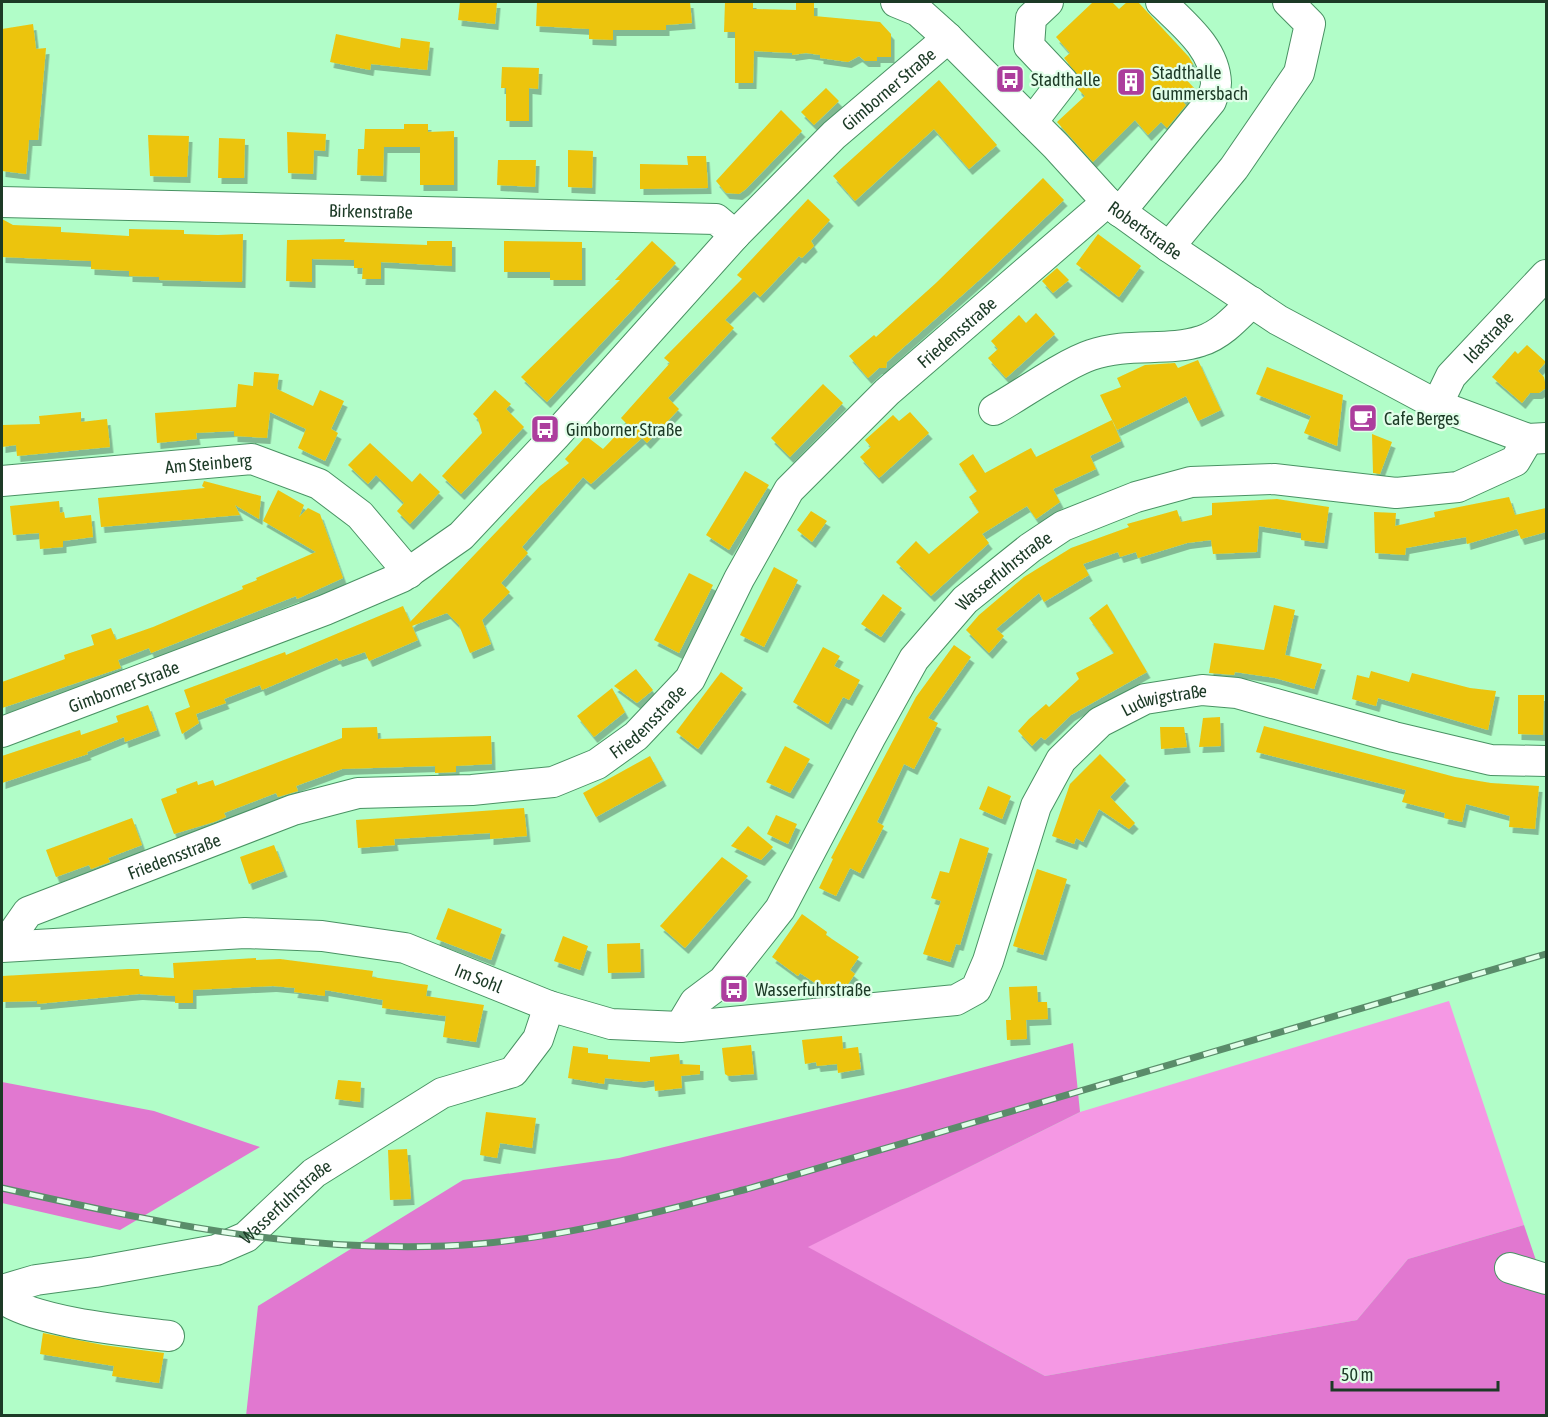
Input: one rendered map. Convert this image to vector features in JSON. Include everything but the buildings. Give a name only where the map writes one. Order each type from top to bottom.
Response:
[{"type":"street","name":"Robertstraße","points":[[896,2],[918,11],[1032,122],[1113,207],[1169,247],[1278,320],[1437,405],[1537,439]]},
{"type":"street","points":[[1032,122],[1063,82],[1029,46],[1032,18],[1048,2]]},
{"type":"street","name":"Friedensstraße","points":[[3,946],[28,912],[293,810],[358,793],[472,790],[553,782],[597,764],[636,736],[690,679],[739,579],[789,490],[887,392],[1113,207],[1211,101],[1216,83],[1210,61],[1199,40],[1161,2]]},
{"type":"street","points":[[1169,247],[1234,168],[1299,73],[1310,24],[1288,2]]},
{"type":"street","name":"Gimborner Straße","points":[[2,732],[314,614],[409,573],[461,536],[555,436],[735,235],[834,135],[948,38]]},
{"type":"street","name":"Birkenstraße","points":[[2,202],[716,219],[735,235]]},
{"type":"street","name":"Idastraße","points":[[1437,405],[1451,376],[1546,275]]},
{"type":"street","points":[[994,410],[1089,355],[1116,348],[1184,345],[1203,341],[1228,326],[1252,302]]},
{"type":"street","name":"Wasserfuhrstraße","points":[[680,1027],[695,1002],[723,981],[780,909],[914,659],[965,600],[1030,548],[1063,526],[1136,497],[1191,482],[1275,479],[1396,493],[1458,487],[1515,461],[1537,439]]},
{"type":"street","name":"Am Steinberg","points":[[2,481],[252,459],[319,484],[360,515],[409,573]]},
{"type":"street","name":"Ludwigstraße","points":[[956,1000],[976,989],[988,961],[1036,806],[1061,760],[1100,722],[1145,699],[1202,690],[1237,693],[1394,737],[1491,760],[1546,761]]},
{"type":"street","name":"Im Sohl","points":[[3,946],[245,933],[322,936],[405,948],[549,1006],[611,1024],[680,1027],[956,1000]]},
{"type":"street","name":"Wasserfuhrstraße","points":[[2,1290],[36,1280],[95,1272],[216,1250],[246,1237],[314,1173],[442,1093],[513,1072],[538,1039],[549,1006]]},
{"type":"street","points":[[1510,1268],[1546,1279]]},
{"type":"street","points":[[2,1298],[11,1305],[48,1316],[110,1329],[169,1336]]},
{"type":"shaded area","points":[[1449,1001],[1524,1225],[1408,1259],[1357,1320],[1045,1376],[807,1247],[1080,1112]]},
{"type":"shaded area","points":[[1073,1043],[1080,1112],[808,1247],[1045,1376],[1357,1320],[1408,1259],[1524,1225],[1546,1290],[1546,1415],[246,1416],[258,1306],[463,1180],[619,1158],[907,1088]]},
{"type":"shaded area","points":[[2,1082],[154,1111],[260,1147],[120,1230],[2,1203]]},
{"type":"railway","points":[[2,1188],[112,1212],[221,1232],[276,1239],[388,1247],[445,1246],[522,1239],[598,1226],[747,1189],[1546,954]]},
{"type":"place","name":"Stadthalle","points":[[1010,79]]},
{"type":"place","name":"Stadthalle Gummersbach","points":[[1131,82]]},
{"type":"place","name":"Cafe Berges","points":[[1363,418]]},
{"type":"place","name":"Gimborner Straße","points":[[545,429]]},
{"type":"place","name":"Wasserfuhrstraße","points":[[734,989]]}]
